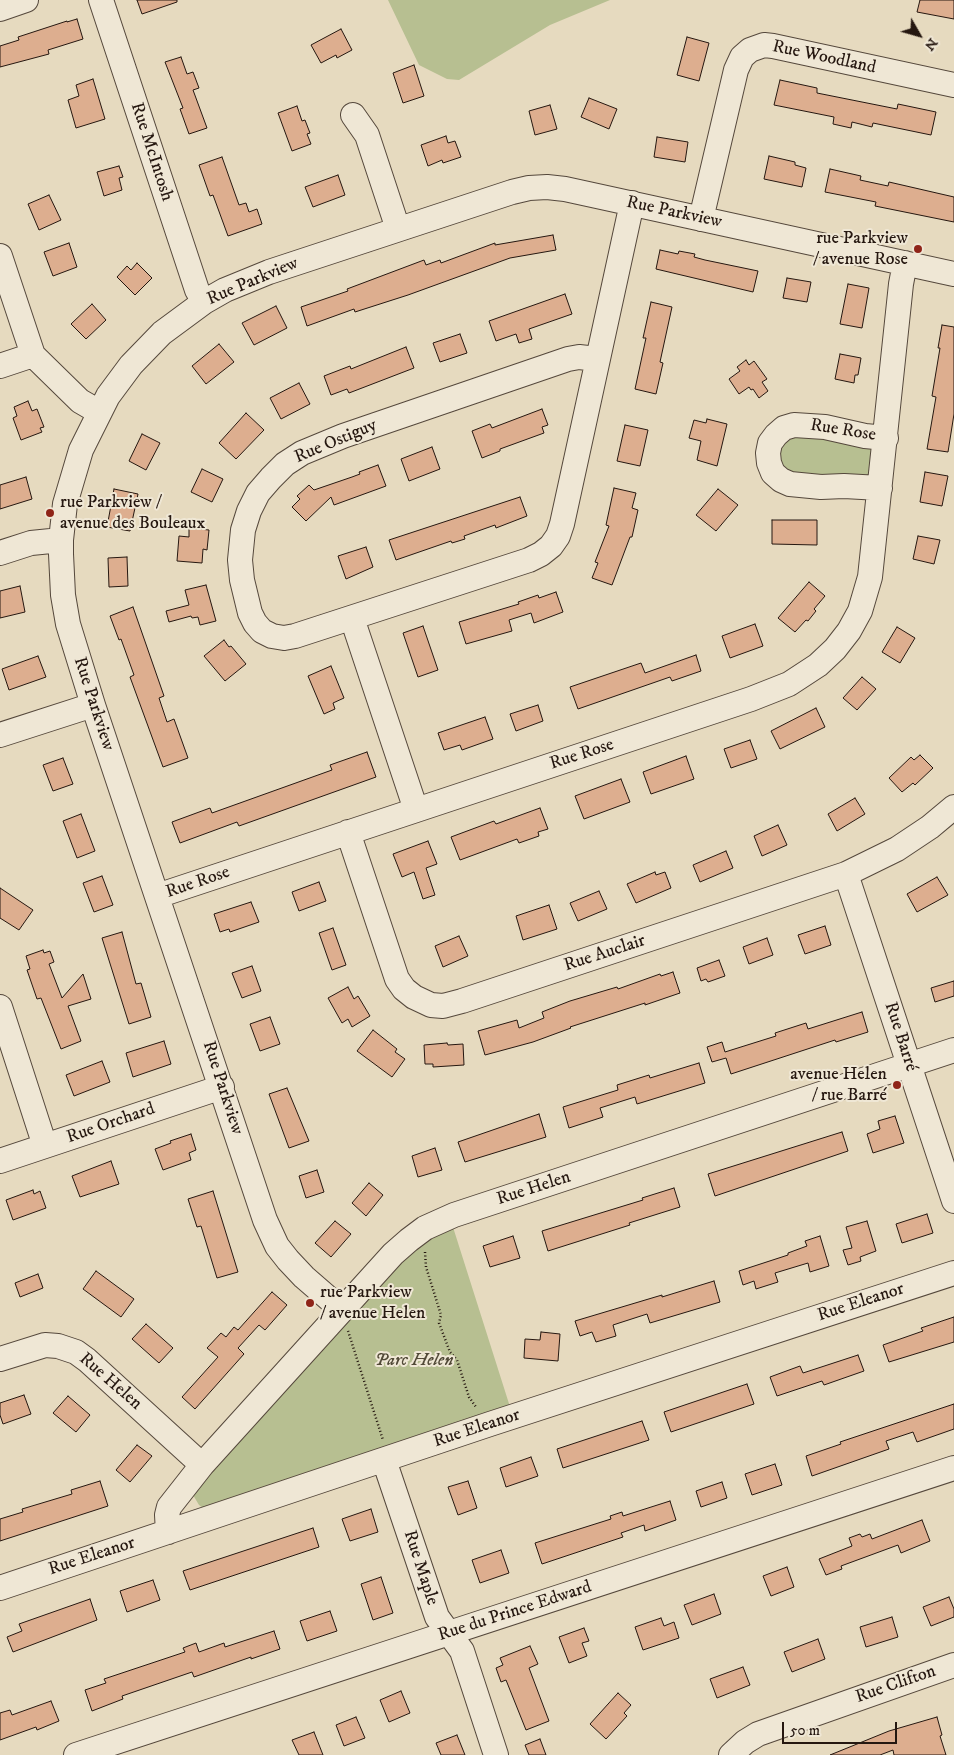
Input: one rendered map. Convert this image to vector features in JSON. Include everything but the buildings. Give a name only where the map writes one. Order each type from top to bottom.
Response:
[{"type":"street","name":"Rue McIntosh","points":[[102,0],[197,290],[204,302]]},
{"type":"street","name":"Rue Woodland","points":[[701,219],[736,70],[742,57],[750,50],[764,45],[773,46],[954,85]]},
{"type":"street","points":[[353,115],[367,135],[398,229]]},
{"type":"street","name":"Rue Parkview","points":[[343,1316],[282,1253],[273,1238],[261,1210],[222,1087],[93,705],[66,615],[61,574],[61,540],[66,504],[72,476],[81,450],[99,412],[120,379],[141,353],[173,323],[225,290],[269,272],[529,188],[556,187],[954,274]]},
{"type":"street","name":"Rue Ostiguy","points":[[597,359],[579,357],[568,359],[343,436],[302,453],[285,464],[271,478],[253,502],[241,540],[242,580],[250,613],[255,623],[267,634],[284,638],[295,636],[529,560],[542,554],[551,546],[558,536],[562,524],[632,203]]},
{"type":"street","points":[[0,256],[33,355],[80,401],[99,412]]},
{"type":"street","name":"Rue Rose","points":[[158,896],[751,698],[789,684],[827,658],[855,621],[870,578],[901,284],[905,263]]},
{"type":"street","points":[[0,366],[33,355]]},
{"type":"street","name":"Rue Rose","points":[[880,488],[857,486],[814,487],[790,484],[781,480],[773,473],[768,453],[770,443],[776,435],[784,428],[794,425],[825,427],[865,436],[886,438]]},
{"type":"street","points":[[0,553],[31,542],[61,540]]},
{"type":"street","points":[[352,618],[416,810]]},
{"type":"street","points":[[0,735],[93,705]]},
{"type":"street","name":"Rue Auclair","points":[[348,832],[397,979],[414,998],[437,1006],[450,1005],[846,874],[897,849],[930,827],[954,807]]},
{"type":"street","name":"Rue Barré","points":[[846,874],[954,1201]]},
{"type":"street","points":[[0,1007],[45,1146]]},
{"type":"street","name":"Rue Helen","points":[[168,1532],[167,1515],[169,1507],[202,1465],[343,1316],[401,1247],[421,1231],[444,1219],[954,1050]]},
{"type":"street","name":"Rue Orchard","points":[[0,1161],[222,1087]]},
{"type":"street","name":"Rue Eleanor","points":[[0,1588],[168,1532],[384,1450],[954,1273]]},
{"type":"street","name":"Rue Helen","points":[[0,1359],[45,1345],[58,1346],[76,1352],[202,1465]]},
{"type":"street","name":"Rue Maple","points":[[384,1450],[437,1617],[462,1651],[496,1755]]},
{"type":"street","name":"Rue du Prince Edward","points":[[76,1755],[954,1468]]},
{"type":"street","name":"Rue Clifton","points":[[731,1755],[745,1742],[758,1734],[954,1665]]},
{"type":"path","points":[[425,1250],[426,1268],[441,1315],[439,1323],[450,1352],[457,1360],[469,1397],[481,1411]]},
{"type":"path","points":[[343,1316],[384,1450]]},
{"type":"green space","points":[[388,0],[610,0],[550,25],[459,80],[447,79],[419,65]]},
{"type":"green space","points":[[797,432],[873,449],[874,468],[868,477],[786,475],[775,445]]},
{"type":"green space","name":"Parc Helen","points":[[452,1224],[511,1410],[203,1508],[199,1505],[193,1495],[194,1489],[409,1252]]},
{"type":"place","name":"rue Parkview / avenue Rose","points":[[918,249]]},
{"type":"place","name":"rue Parkview / avenue des Bouleaux","points":[[50,513]]},
{"type":"place","name":"avenue Helen / rue Barré","points":[[897,1085]]},
{"type":"place","name":"rue Parkview / avenue Helen","points":[[310,1303]]}]
